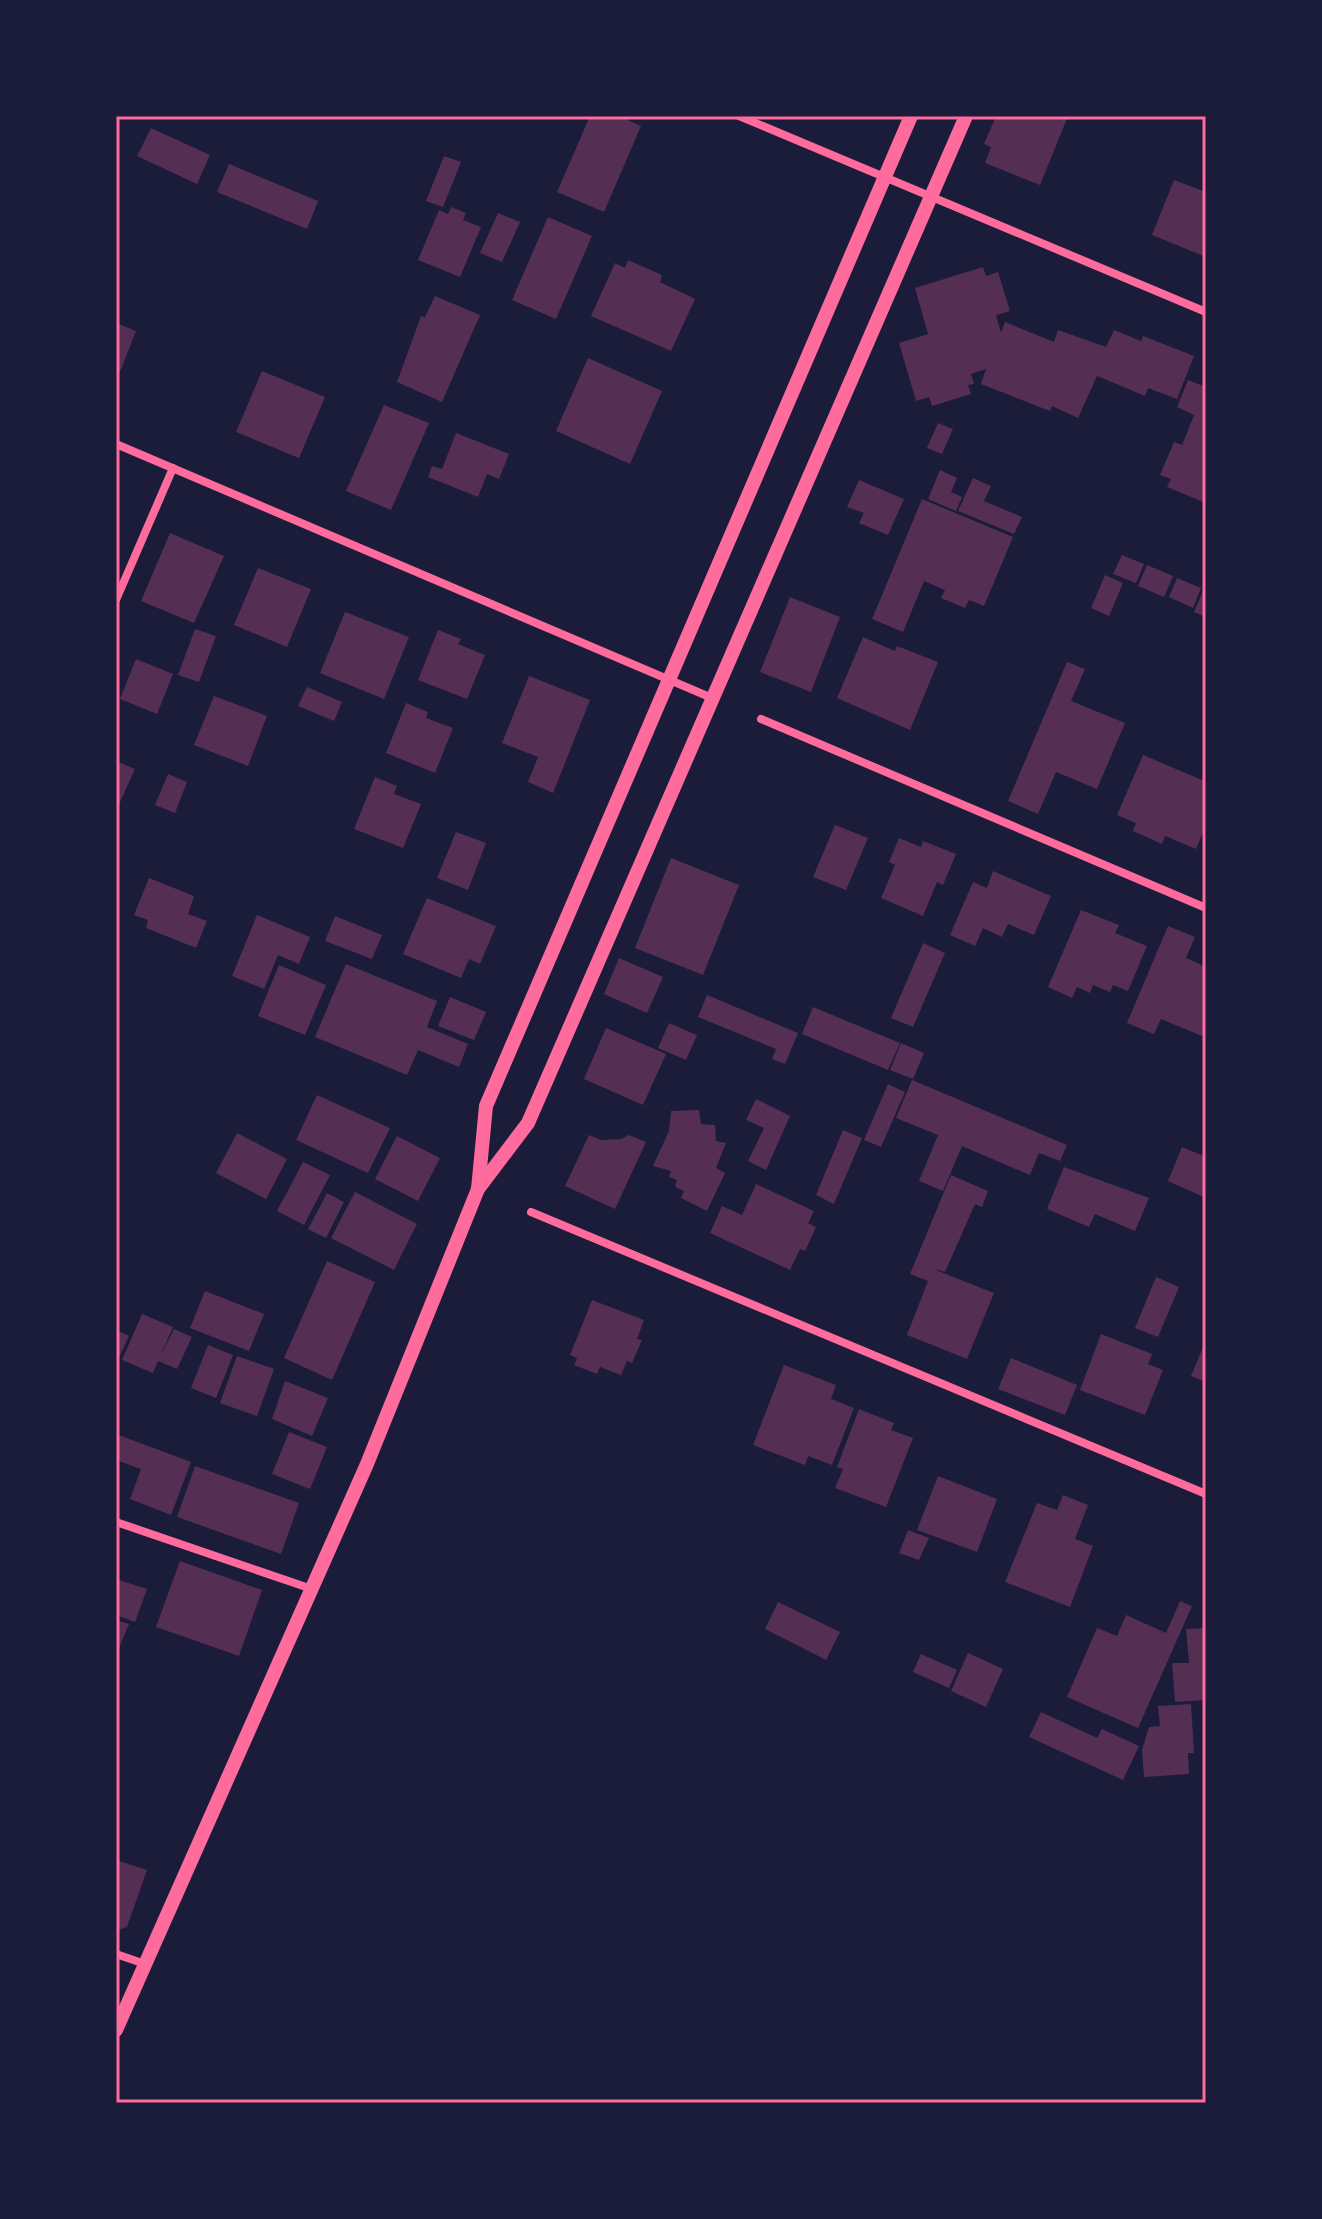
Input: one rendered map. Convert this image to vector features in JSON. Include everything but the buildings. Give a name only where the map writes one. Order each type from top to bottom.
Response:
[{"type":"street","points":[[739,116],[1206,312]]},
{"type":"street","points":[[478,1189],[486,1106],[911,116]]},
{"type":"street","points":[[116,2030],[367,1464],[478,1189],[528,1123],[966,116]]},
{"type":"street","points":[[116,444],[712,698]]},
{"type":"street","points":[[116,600],[173,468]]},
{"type":"street","points":[[761,719],[1206,908]]},
{"type":"street","points":[[531,1212],[1206,1494]]},
{"type":"street","points":[[116,1522],[312,1589]]},
{"type":"street","points":[[116,1954],[145,1964]]}]
